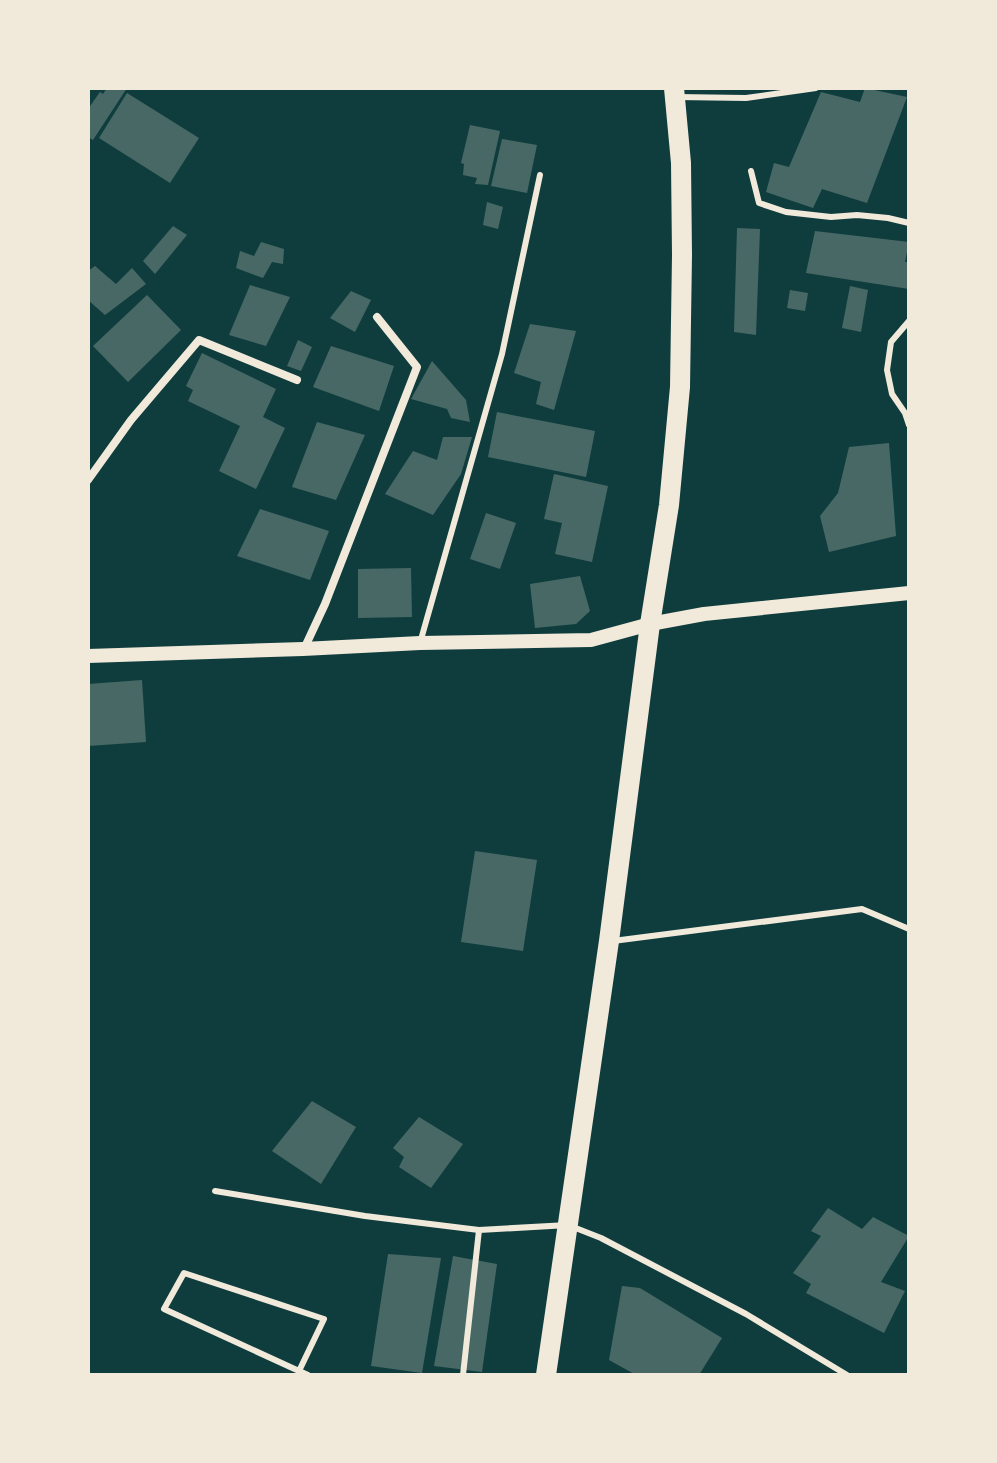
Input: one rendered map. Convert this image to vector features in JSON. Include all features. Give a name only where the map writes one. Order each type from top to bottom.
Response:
[{"type":"main road","points":[[546,1375],[669,505],[680,387],[681,163],[674,92]]},
{"type":"street","points":[[303,649],[325,604],[417,367],[377,317]]},
{"type":"street","points":[[88,480],[131,420],[199,340],[297,380]]},
{"type":"street","points":[[88,656],[420,643],[591,640],[704,614],[909,593]]},
{"type":"lane","points":[[674,92],[746,98],[816,88]]},
{"type":"lane","points":[[751,171],[759,203],[786,212],[831,217],[873,216],[909,223]]},
{"type":"lane","points":[[420,643],[502,354],[540,175]]},
{"type":"lane","points":[[909,321],[891,342],[887,370],[892,394],[909,425]]},
{"type":"lane","points":[[609,941],[862,909],[909,929]]},
{"type":"lane","points":[[215,1191],[365,1216],[479,1230],[568,1225],[601,1238],[746,1314],[847,1375]]},
{"type":"lane","points":[[463,1375],[479,1230]]},
{"type":"lane","points":[[299,1371],[324,1319],[184,1273],[164,1309],[299,1371],[308,1375]]},
{"type":"building","points":[[107,88],[127,88],[93,140],[88,137],[88,109],[100,92],[103,94]]},
{"type":"building","points":[[865,88],[907,97],[867,203],[822,189],[813,208],[766,192],[774,163],[789,167],[821,92],[860,102]]},
{"type":"building","points":[[127,93],[199,138],[170,183],[99,138]]},
{"type":"building","points":[[470,125],[500,131],[488,185],[475,184],[477,178],[463,175],[464,164],[461,163]]},
{"type":"building","points":[[502,139],[537,145],[527,193],[491,186]]},
{"type":"building","points":[[487,202],[503,207],[498,229],[483,225]]},
{"type":"building","points":[[173,226],[187,235],[155,274],[143,261]]},
{"type":"building","points":[[737,228],[760,229],[756,335],[734,332]]},
{"type":"building","points":[[815,231],[909,242],[905,262],[909,262],[909,289],[806,273]]},
{"type":"building","points":[[261,242],[284,249],[283,264],[272,262],[263,278],[236,268],[240,251],[254,256]]},
{"type":"building","points":[[95,266],[116,284],[132,268],[146,284],[105,315],[88,300],[88,271]]},
{"type":"building","points":[[250,285],[290,297],[266,346],[229,335]]},
{"type":"building","points":[[850,286],[868,290],[861,332],[842,328]]},
{"type":"building","points":[[790,290],[808,293],[805,311],[787,308]]},
{"type":"building","points":[[351,291],[371,300],[355,332],[330,318]]},
{"type":"building","points":[[147,295],[181,330],[128,382],[93,346]]},
{"type":"building","points":[[530,324],[576,331],[554,410],[536,404],[541,382],[514,373]]},
{"type":"building","points":[[298,340],[312,347],[301,371],[287,366]]},
{"type":"building","points":[[331,346],[394,366],[379,411],[313,387]]},
{"type":"building","points":[[202,353],[276,389],[263,417],[285,428],[256,489],[219,471],[240,426],[188,401],[193,390],[186,386]]},
{"type":"building","points":[[432,361],[466,400],[470,422],[451,418],[447,409],[411,399]]},
{"type":"building","points":[[497,412],[595,431],[586,477],[488,457]]},
{"type":"building","points":[[317,422],[365,435],[336,500],[292,487]]},
{"type":"building","points":[[443,437],[472,437],[461,474],[433,515],[385,494],[413,451],[437,460]]},
{"type":"building","points":[[889,443],[896,536],[829,552],[820,516],[838,493],[849,447]]},
{"type":"building","points":[[554,474],[608,486],[592,562],[555,554],[562,523],[544,519]]},
{"type":"building","points":[[260,509],[329,531],[310,580],[237,556]]},
{"type":"building","points":[[486,513],[516,523],[500,569],[470,559]]},
{"type":"building","points":[[411,568],[412,617],[358,618],[358,569]]},
{"type":"building","points":[[580,576],[590,611],[576,624],[535,628],[530,584]]},
{"type":"building","points":[[142,680],[146,742],[88,746],[88,684]]},
{"type":"building","points":[[475,851],[537,860],[523,951],[461,942]]},
{"type":"building","points":[[312,1101],[356,1127],[321,1184],[272,1151]]},
{"type":"building","points":[[419,1117],[463,1144],[431,1188],[399,1167],[404,1157],[393,1148]]},
{"type":"building","points":[[828,1208],[862,1229],[873,1217],[909,1236],[881,1282],[905,1291],[884,1333],[806,1293],[811,1284],[793,1273],[821,1236],[811,1231]]},
{"type":"building","points":[[388,1254],[441,1258],[422,1373],[371,1366]]},
{"type":"building","points":[[453,1256],[497,1264],[482,1372],[434,1366]]},
{"type":"building","points":[[622,1286],[640,1288],[722,1338],[699,1375],[636,1375],[609,1360]]}]
